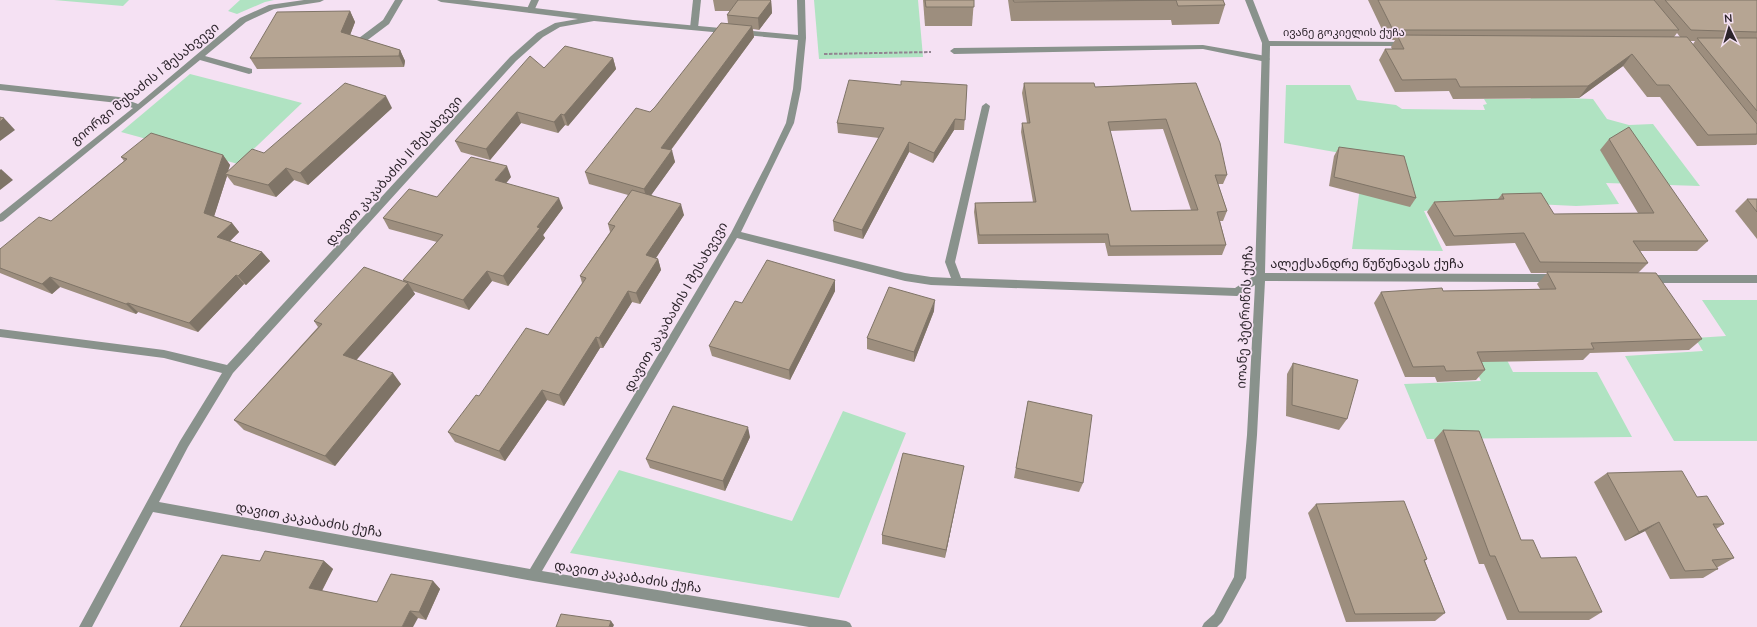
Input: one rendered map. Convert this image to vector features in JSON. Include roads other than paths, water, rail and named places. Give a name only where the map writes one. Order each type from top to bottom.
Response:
[{"type":"street","name":"გიორგი მუხაძის I შესახვევი","points":[[0,219],[138,108],[243,20],[272,7],[320,0]]},
{"type":"street","points":[[362,40],[386,22],[399,0]]},
{"type":"street","points":[[442,0],[464,1],[530,11],[802,38],[801,0]]},
{"type":"street","points":[[530,11],[535,0]]},
{"type":"street","points":[[694,28],[697,0]]},
{"type":"street","name":"იოანე პეტრიწის ქუჩა","points":[[1208,627],[1218,618],[1240,578],[1252,435],[1260,277],[1266,43],[1249,0]]},
{"type":"street","name":"დავით კაკაბაძის II შესახვევი","points":[[229,370],[514,59],[540,35],[558,25],[597,18]]},
{"type":"street","name":"დავით კაკაბაძის I შესახვევი","points":[[533,575],[735,234],[790,123],[797,89],[802,38]]},
{"type":"street","name":"ივანე გოკიელის ქუჩა","points":[[1266,43],[1417,44]]},
{"type":"street","points":[[954,51],[1203,47],[1266,59]]},
{"type":"street","points":[[200,57],[249,71]]},
{"type":"street","points":[[0,88],[119,100],[138,108]]},
{"type":"street","points":[[957,282],[950,262],[986,106]]},
{"type":"street","name":"ალექსანდრე წუწუნავას ქუჩა","points":[[735,234],[905,277],[931,282],[1237,292],[1260,277],[1568,278]]},
{"type":"street","points":[[1639,279],[1757,280]]},
{"type":"street","points":[[0,333],[164,354],[229,370],[184,444],[152,506],[85,627]]},
{"type":"street","name":"დავით კაკაბაძის ქუჩა","points":[[152,506],[533,575],[846,627]]}]
